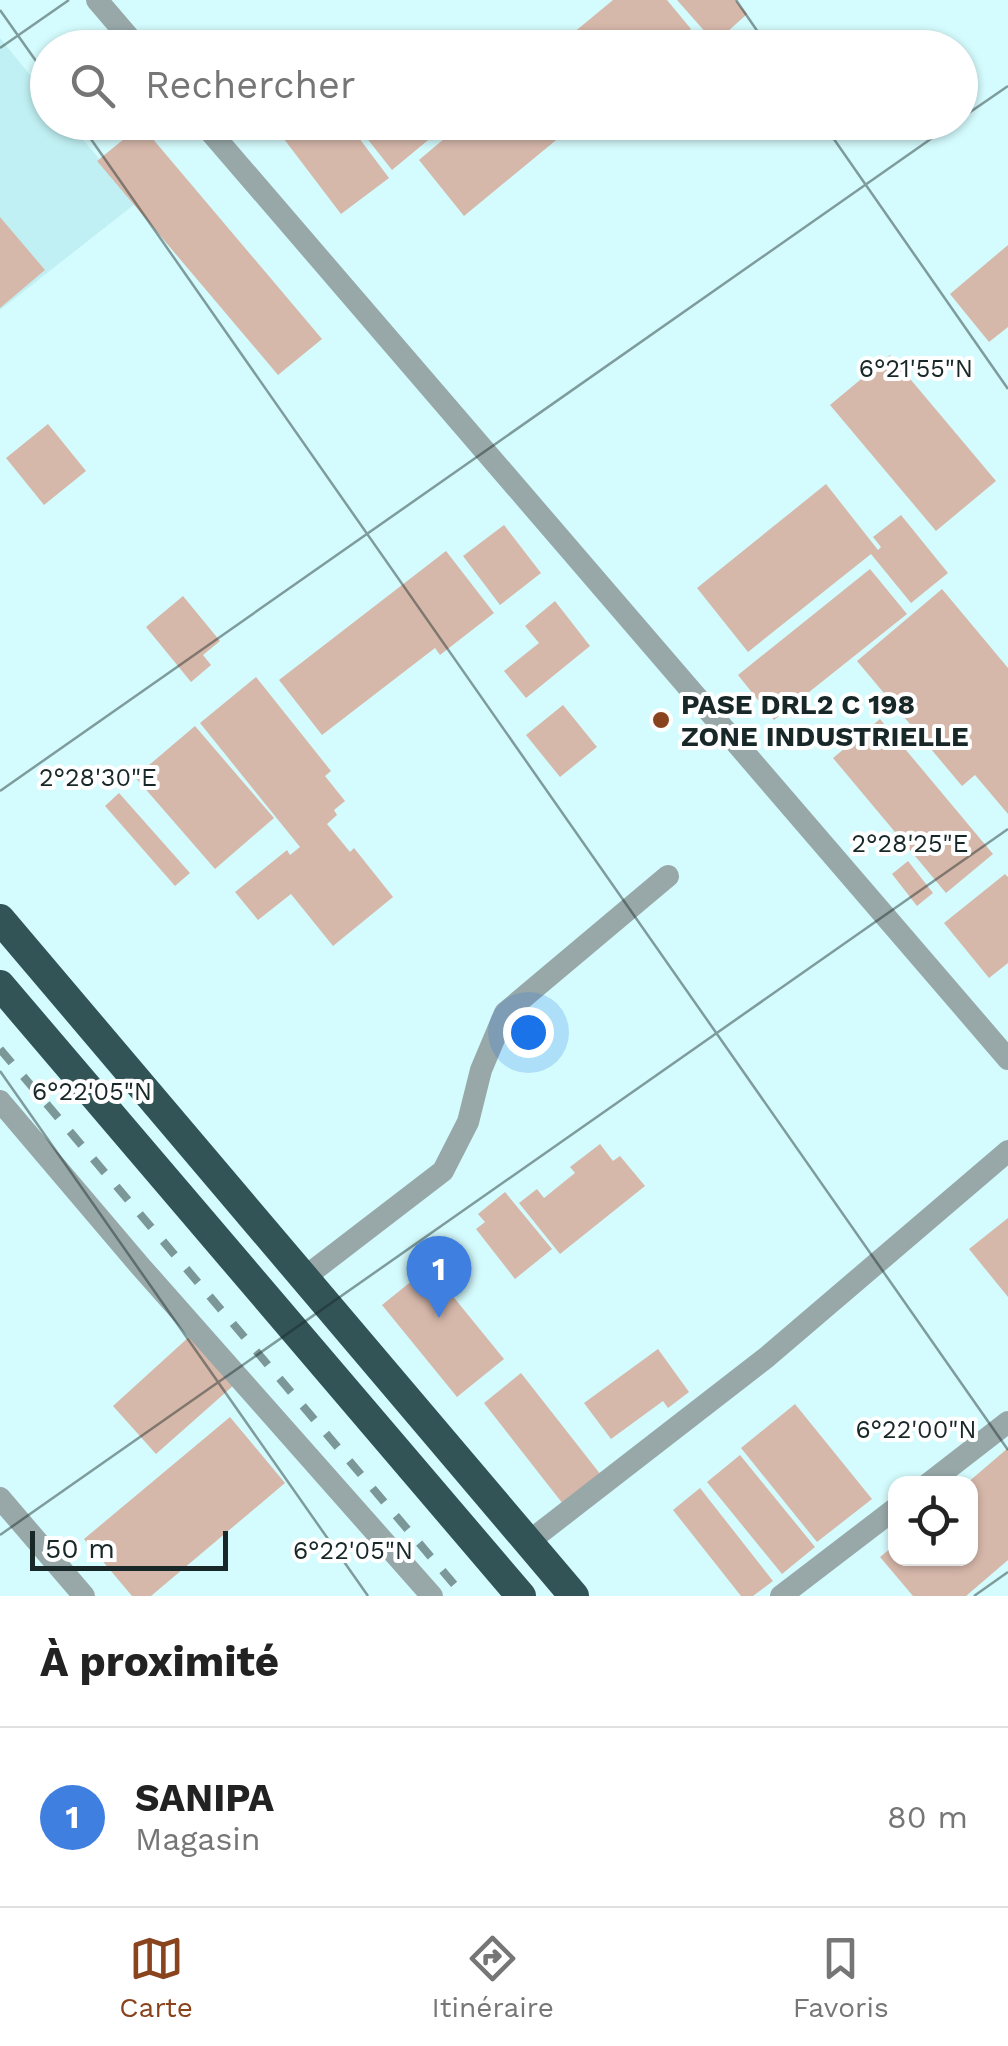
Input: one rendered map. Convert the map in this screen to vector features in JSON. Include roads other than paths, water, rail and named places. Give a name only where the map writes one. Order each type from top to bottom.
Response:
[{"type":"highway","points":[[0,919],[574,1596]]},
{"type":"highway","points":[[0,985],[520,1596]]},
{"type":"street","points":[[97,0],[123,30]]},
{"type":"street","points":[[217,140],[1008,1059]]},
{"type":"street","points":[[306,1277],[443,1172],[468,1122],[481,1070],[505,1013],[668,876]]},
{"type":"street","points":[[0,1101],[432,1596]]},
{"type":"street","points":[[527,1543],[767,1357],[1008,1152]]},
{"type":"street","points":[[938,1476],[1008,1422]]},
{"type":"street","points":[[0,1498],[84,1596]]},
{"type":"street","points":[[781,1596],[888,1514]]},
{"type":"railway","points":[[0,1049],[464,1596]]},
{"type":"place","name":"PASE DRL2 C 198 ZONE INDUSTRIELLE","points":[[661,720]]},
{"type":"place","name":"SANIPA","points":[[439,1318]]}]
